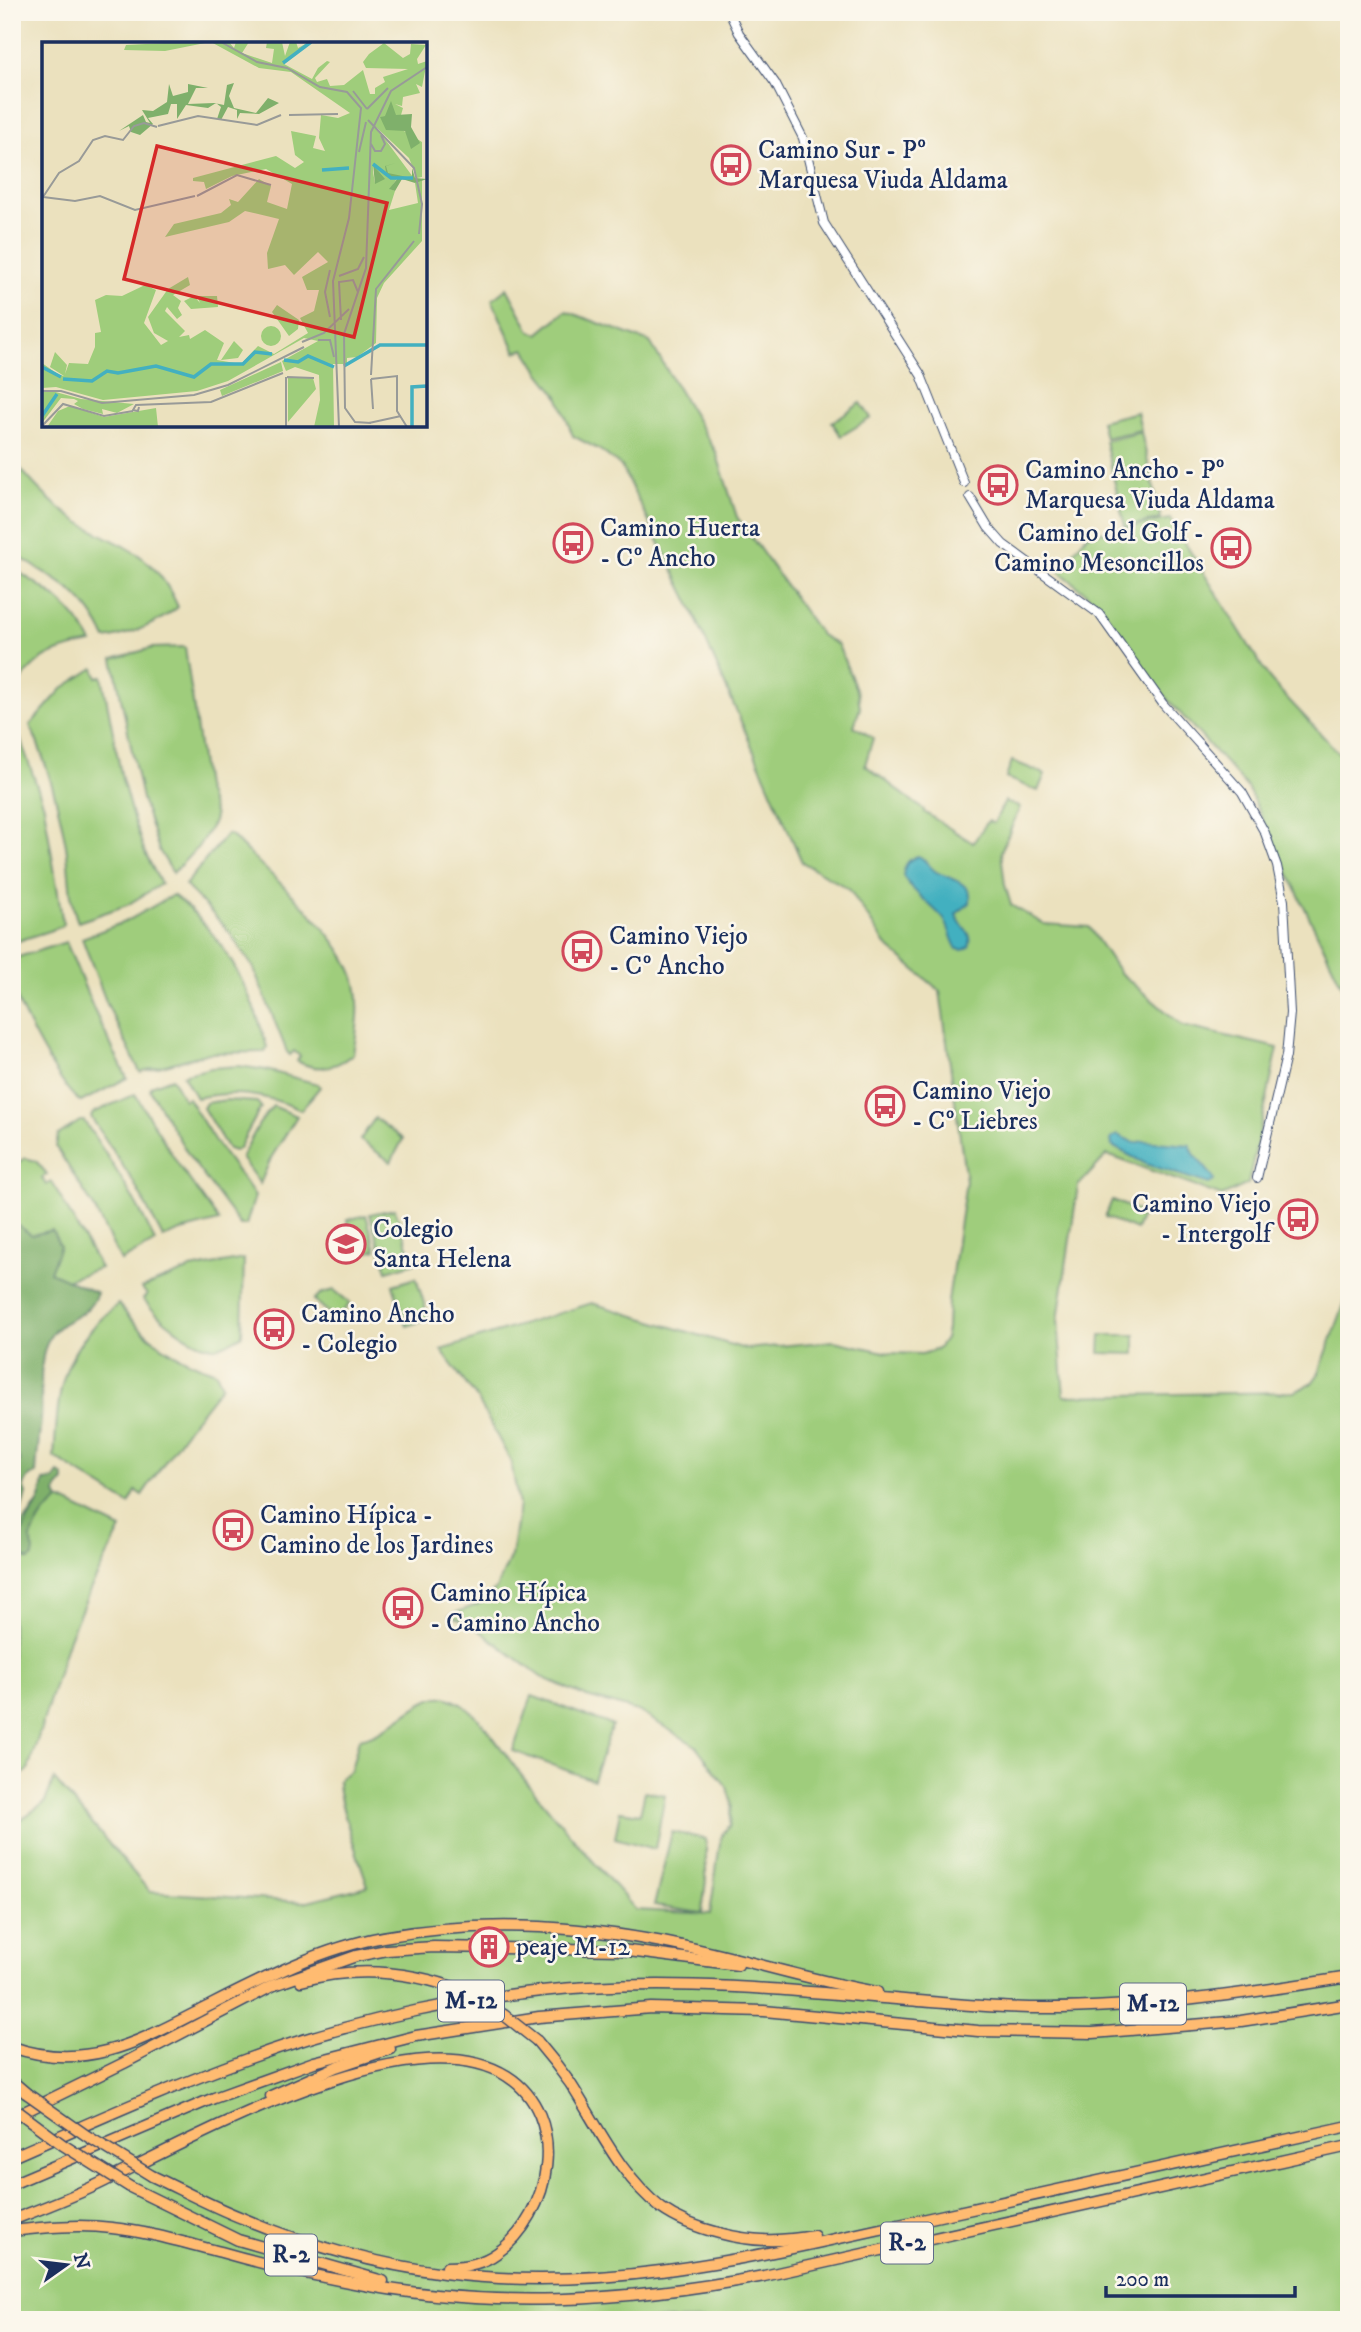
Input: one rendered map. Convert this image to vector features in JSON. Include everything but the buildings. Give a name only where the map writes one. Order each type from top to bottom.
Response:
[{"type":"highway","points":[[12,2047],[46,2056],[85,2056],[118,2049],[154,2036],[245,1989],[316,1957],[380,1938],[429,1930],[551,1927],[599,1931],[653,1940],[871,1990],[956,2004]]},
{"type":"highway","points":[[12,2118],[274,1985],[320,1967],[387,1950],[423,1947],[621,1951],[790,1973]]},
{"type":"highway","points":[[223,2012],[289,1985],[337,1973],[379,1972],[409,1975],[440,1982],[466,1992],[504,2015],[537,2041],[570,2084],[607,2145],[634,2181],[661,2207],[687,2222],[738,2238],[766,2242],[795,2240],[1001,2197],[1043,2193]]},
{"type":"highway","name":"M-12","points":[[12,2157],[132,2104],[248,2058],[395,2015],[487,1998],[588,1987],[739,1986],[1032,2008],[1129,2006],[1246,1993],[1349,1977]]},
{"type":"highway","name":"M-12","points":[[12,2183],[214,2098],[314,2062],[416,2036],[539,2017],[651,2008],[764,2011],[978,2031],[1093,2033],[1241,2021],[1349,2004]]},
{"type":"highway","points":[[156,2156],[229,2116],[335,2067],[418,2041],[498,2023]]},
{"type":"highway","points":[[12,2220],[89,2189],[285,2097],[370,2070],[418,2061],[450,2060],[484,2066],[507,2076],[534,2102],[547,2139],[547,2162],[542,2187],[527,2221],[506,2246],[480,2262],[449,2267],[391,2263]]},
{"type":"highway","name":"R-2","points":[[12,2081],[87,2136],[152,2176],[242,2218],[301,2240],[391,2263],[444,2273],[522,2278],[590,2279],[724,2263],[1349,2126]]},
{"type":"highway","name":"R-2","points":[[12,2107],[63,2144],[131,2187],[238,2239],[356,2275],[461,2297],[526,2300],[595,2299],[691,2289],[764,2276],[1349,2146]]},
{"type":"highway","points":[[12,2231],[50,2226],[112,2228],[162,2237],[351,2283],[461,2297]]},
{"type":"street","points":[[729,12],[739,33],[775,83],[800,131],[824,223],[921,375],[964,483]]},
{"type":"street","points":[[970,497],[988,527],[1003,544],[1100,614],[1163,704],[1242,792],[1265,833],[1278,866],[1284,901],[1290,1013],[1286,1056],[1257,1178]]},
{"type":"green space","points":[[507,288],[530,331],[538,334],[566,311],[650,342],[716,452],[737,517],[821,635],[838,645],[858,694],[860,708],[854,726],[873,738],[865,765],[924,812],[973,843],[988,821],[994,823],[1005,801],[1020,807],[1001,852],[1005,885],[1011,905],[1044,924],[1089,927],[1119,972],[1183,1026],[1278,1048],[1248,1184],[1222,1196],[1107,1155],[1078,1186],[1058,1320],[1064,1396],[1295,1392],[1312,1383],[1319,1373],[1349,1291],[1349,2320],[12,2320],[12,1826],[45,1802],[54,1779],[150,1892],[304,1902],[368,1886],[338,1787],[339,1780],[351,1770],[359,1739],[381,1731],[425,1702],[444,1697],[461,1704],[476,1716],[552,1813],[636,1910],[710,1914],[721,1836],[730,1825],[732,1805],[727,1787],[696,1746],[638,1711],[587,1697],[541,1677],[475,1627],[450,1615],[481,1603],[496,1589],[511,1556],[519,1505],[511,1462],[478,1400],[441,1350],[592,1303],[745,1349],[834,1341],[889,1353],[922,1354],[938,1349],[945,1339],[966,1181],[940,991],[887,946],[849,889],[802,862],[689,602],[621,466],[600,450],[573,436],[558,396],[525,349],[516,352],[492,300]]},
{"type":"green space","points":[[861,403],[871,418],[841,436],[832,422]]},
{"type":"green space","points":[[1137,412],[1141,430],[1105,438],[1101,421]]},
{"type":"green space","points":[[1141,432],[1161,519],[1125,527],[1105,441]]},
{"type":"green space","points":[[12,459],[62,510],[145,560],[168,587],[178,607],[144,628],[106,639],[88,608],[77,597],[55,579],[12,552]]},
{"type":"green space","points":[[1170,519],[1271,681],[1349,764],[1349,1000],[1247,787],[1159,690],[1100,605],[1059,571],[1087,535]]},
{"type":"green space","points":[[12,568],[48,591],[68,609],[92,643],[55,652],[46,657],[29,671],[13,693]]},
{"type":"green space","points":[[185,647],[205,787],[215,816],[198,847],[173,873],[159,850],[142,799],[113,659],[152,648]]},
{"type":"green space","points":[[94,668],[97,677],[102,676],[122,779],[132,815],[145,853],[161,884],[127,905],[78,922],[72,904],[60,814],[30,725],[63,688]]},
{"type":"green space","points":[[20,738],[44,806],[63,924],[61,927],[12,943],[12,751]]},
{"type":"green space","points":[[1012,761],[1045,774],[1038,791],[1006,778]]},
{"type":"green space","points":[[227,834],[321,925],[349,965],[356,984],[358,1002],[353,1054],[333,1066],[312,1067],[297,1061],[300,1056],[294,1051],[290,1055],[287,1052],[253,967],[227,929],[185,885]]},
{"type":"green space","points":[[173,895],[206,927],[232,963],[252,1003],[267,1047],[265,1052],[209,1053],[140,1072],[107,1004],[82,938],[127,921]]},
{"type":"green space","points":[[66,942],[94,1010],[127,1078],[81,1102],[63,1082],[42,1048],[17,997],[12,979],[12,959]]},
{"type":"green space","points":[[239,1066],[266,1070],[318,1084],[320,1087],[301,1110],[275,1100],[250,1095],[224,1094],[196,1098],[183,1075],[211,1068]]},
{"type":"green space","points":[[172,1078],[184,1100],[188,1098],[216,1143],[255,1196],[246,1225],[240,1225],[191,1159],[150,1090],[151,1086]]},
{"type":"green space","points":[[135,1094],[178,1164],[219,1221],[163,1238],[134,1183],[91,1117],[93,1113]]},
{"type":"green space","points":[[226,1100],[257,1102],[261,1107],[239,1148],[234,1151],[228,1149],[203,1108],[206,1103]]},
{"type":"green space","points":[[273,1106],[297,1116],[271,1158],[260,1184],[241,1158],[259,1124]]},
{"type":"green space","points":[[375,1118],[403,1139],[391,1162],[360,1140]]},
{"type":"green space","points":[[84,1121],[113,1165],[140,1210],[155,1242],[121,1261],[92,1204],[56,1147],[58,1135]]},
{"type":"green space","points":[[25,1158],[36,1161],[47,1174],[42,1178],[46,1185],[52,1182],[100,1268],[58,1283],[12,1293],[12,1166]]},
{"type":"green space","points":[[1112,1200],[1143,1213],[1136,1230],[1105,1217]]},
{"type":"green space","points":[[395,1209],[414,1263],[387,1271],[370,1214]]},
{"type":"green space","points":[[366,1215],[376,1250],[357,1255],[347,1220]]},
{"type":"green space","points":[[12,1221],[32,1235],[52,1230],[60,1246],[50,1272],[97,1293],[88,1309],[57,1329],[46,1344],[42,1366],[36,1474],[29,1477],[23,1486],[26,1494],[21,1510],[12,1510],[12,1471],[20,1460],[12,1449]]},
{"type":"green space","points":[[244,1259],[242,1333],[222,1346],[207,1346],[186,1336],[166,1322],[143,1299],[147,1295],[142,1288],[191,1269]]},
{"type":"green space","points":[[416,1278],[429,1319],[407,1326],[393,1285]]},
{"type":"green space","points":[[334,1290],[350,1303],[337,1320],[314,1300],[320,1294]]},
{"type":"green space","points":[[118,1304],[139,1328],[161,1346],[216,1372],[222,1385],[188,1428],[142,1495],[136,1491],[129,1504],[54,1457],[61,1390],[73,1355],[84,1338]]},
{"type":"green space","points":[[1101,1335],[1135,1335],[1135,1354],[1100,1353]]},
{"type":"green space","points":[[59,1473],[64,1476],[64,1481],[56,1494],[59,1500],[43,1515],[35,1529],[30,1540],[34,1550],[33,1557],[29,1560],[23,1557],[21,1549],[23,1529],[39,1500],[44,1481],[54,1480]]},
{"type":"green space","points":[[45,1492],[121,1529],[69,1638],[28,1770],[12,1777],[12,1532],[28,1517]]},
{"type":"green space","points":[[532,1696],[612,1725],[593,1780],[513,1751]]},
{"type":"green space","points":[[645,1791],[665,1795],[655,1849],[615,1838],[620,1811],[640,1814]]},
{"type":"green space","points":[[672,1832],[706,1839],[706,1880],[702,1913],[654,1906]]},
{"type":"water","points":[[918,856],[935,871],[959,882],[968,890],[970,903],[956,914],[970,937],[969,947],[957,949],[943,918],[903,876],[907,863]]},
{"type":"water","points":[[1117,1135],[1135,1143],[1143,1141],[1190,1145],[1214,1181],[1209,1184],[1146,1164],[1112,1146],[1111,1139]]},
{"type":"place","name":"Camino Sur - Pº Marquesa Viuda Aldama","points":[[731,165]]},
{"type":"place","name":"Camino Ancho - Pº Marquesa Viuda Aldama","points":[[998,485]]},
{"type":"place","name":"Camino Huerta - Cº Ancho","points":[[573,543]]},
{"type":"place","name":"Camino del Golf - Camino Mesoncillos","points":[[1231,548]]},
{"type":"place","name":"Camino Viejo - Cº Ancho","points":[[582,951]]},
{"type":"place","name":"Camino Viejo - Cº Liebres","points":[[885,1106]]},
{"type":"place","name":"Camino Viejo - Intergolf","points":[[1298,1219]]},
{"type":"place","name":"Colegio Santa Helena","points":[[346,1244]]},
{"type":"place","name":"Camino Ancho - Colegio","points":[[274,1329]]},
{"type":"place","name":"Camino Hípica - Camino de los Jardines","points":[[233,1530]]},
{"type":"place","name":"Camino Hípica - Camino Ancho","points":[[403,1608]]},
{"type":"place","name":"peaje M-12","points":[[489,1947]]}]
